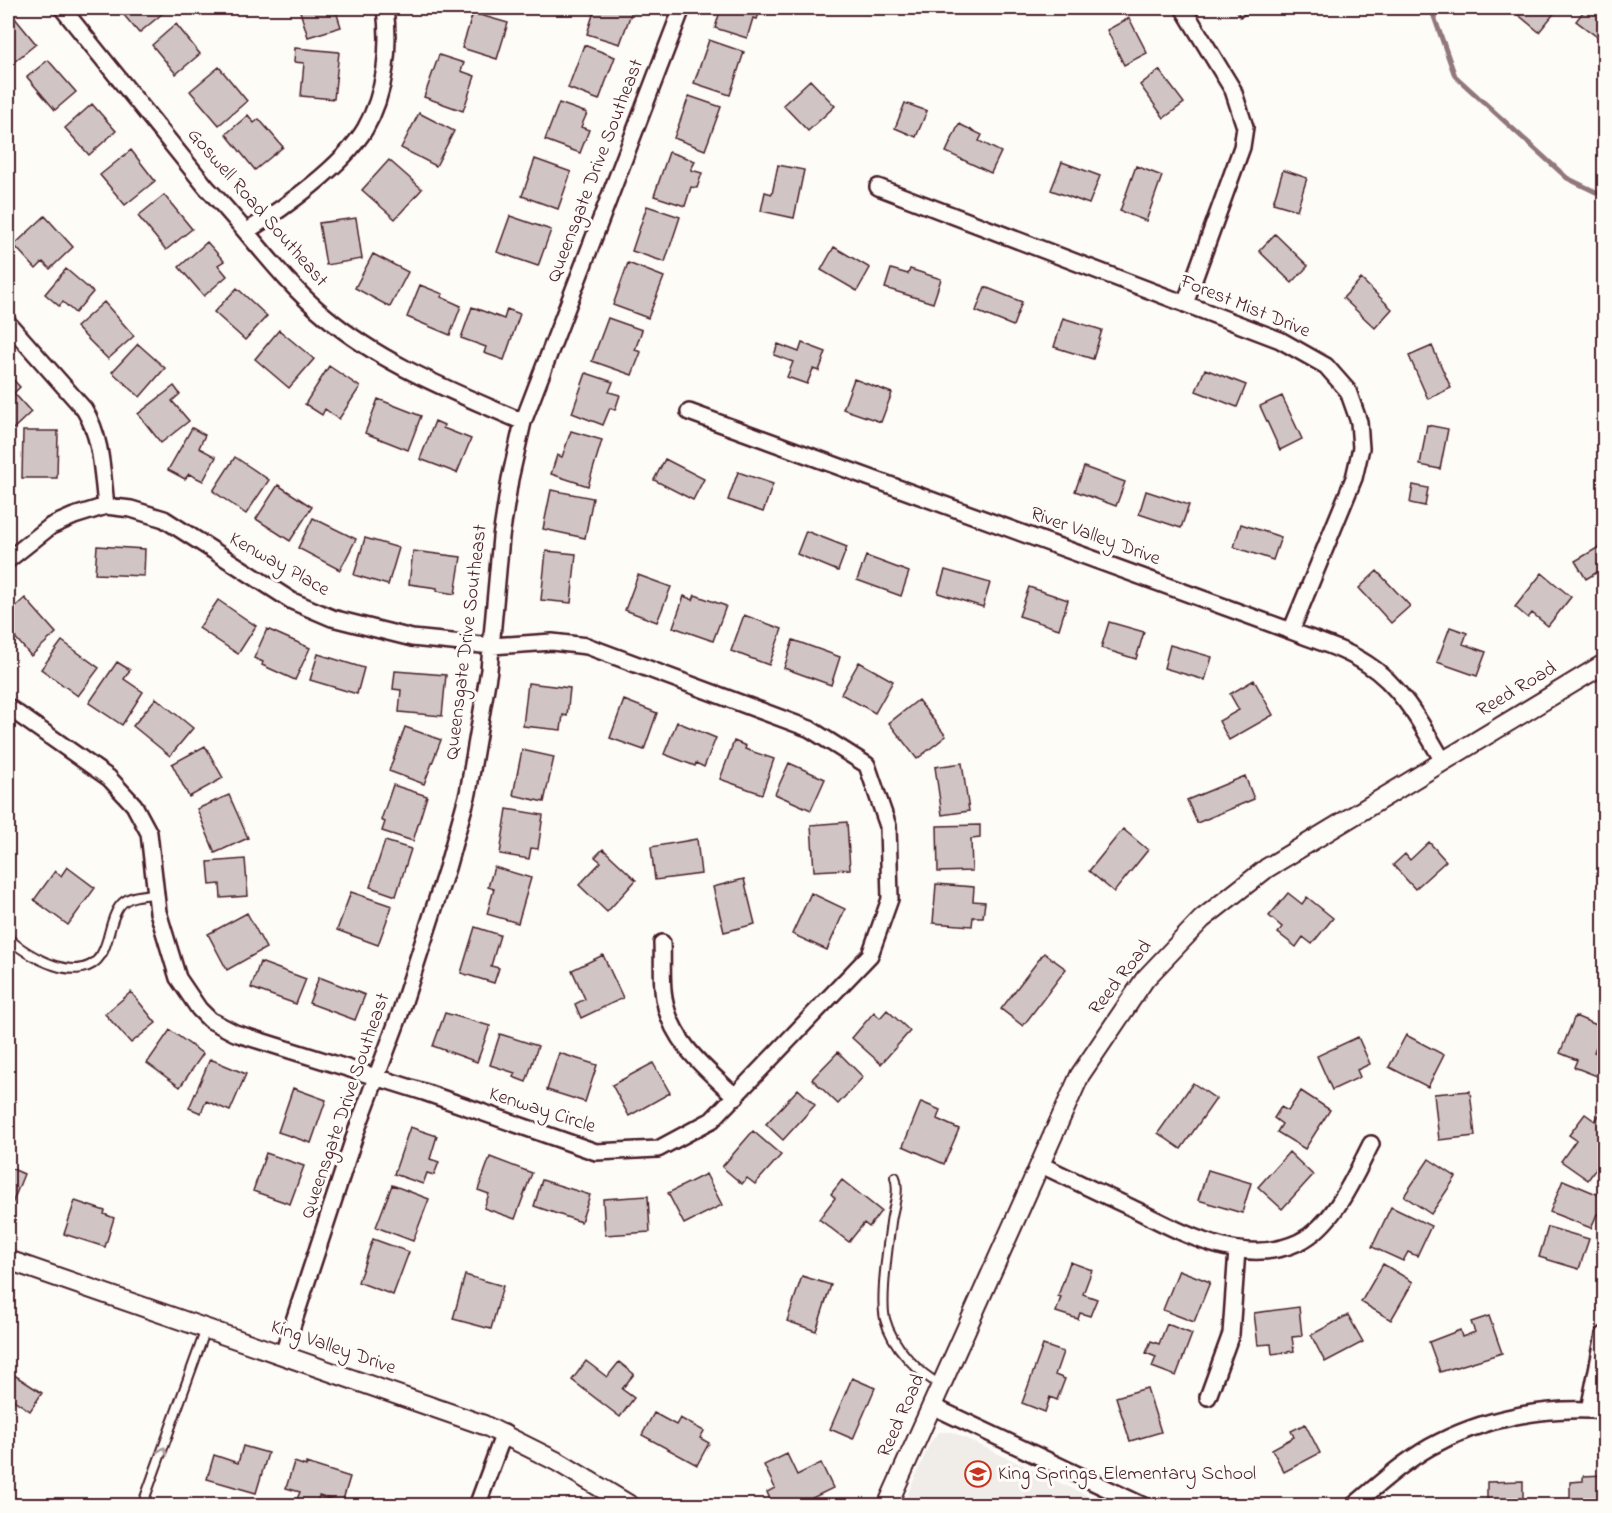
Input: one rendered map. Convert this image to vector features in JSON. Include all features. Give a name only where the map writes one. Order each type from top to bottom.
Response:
[{"type":"street","name":"Goswell Road Southeast","points":[[62,8],[207,188],[247,231],[283,276],[326,317],[384,357],[419,376],[523,422]]},
{"type":"street","points":[[247,231],[281,210],[330,168],[355,144],[366,127],[385,70],[388,31],[385,8]]},
{"type":"street","name":"Queensgate Drive Southeast","points":[[283,1354],[375,1079],[400,1014],[447,868],[468,793],[478,743],[492,646],[501,537],[510,479],[523,422],[682,8]]},
{"type":"street","points":[[1183,8],[1233,90],[1245,127],[1242,147],[1185,304]]},
{"type":"street","name":"Forest Mist Drive","points":[[878,187],[1280,340],[1326,366],[1348,391],[1359,422],[1361,448],[1354,478],[1291,631]]},
{"type":"street","points":[[8,323],[84,409],[92,422],[100,446],[106,506]]},
{"type":"street","name":"River Valley Drive","points":[[689,412],[1291,631],[1352,656],[1384,677],[1443,761]]},
{"type":"street","name":"Kenway Place","points":[[8,560],[51,526],[106,506],[131,509],[164,519],[292,601],[332,618],[411,638],[492,646],[552,642]]},
{"type":"street","name":"Kenway Circle","points":[[8,707],[109,777],[125,792],[149,833],[164,938],[178,978],[199,1009],[210,1020],[235,1032],[375,1079],[424,1092],[596,1152],[658,1149],[712,1120],[870,955],[890,899],[888,826],[867,765],[810,729],[597,649],[552,642]]},
{"type":"street","name":"Reed Road","points":[[887,1506],[1080,1075],[1097,1046],[1145,979],[1182,939],[1229,896],[1267,868],[1605,664]]},
{"type":"street","points":[[662,943],[664,999],[676,1035],[699,1063],[736,1097]]},
{"type":"street","points":[[1039,1164],[1196,1238],[1237,1250],[1264,1250],[1299,1241],[1327,1217],[1341,1200],[1371,1143]]},
{"type":"street","points":[[1208,1397],[1231,1334],[1237,1250]]},
{"type":"street","name":"King Valley Drive","points":[[8,1260],[206,1327],[504,1433],[631,1506]]},
{"type":"street","points":[[1589,1410],[1605,1335]]},
{"type":"street","points":[[932,1406],[1144,1506]]},
{"type":"street","points":[[1353,1506],[1408,1462],[1454,1436],[1529,1414],[1556,1410],[1605,1411]]},
{"type":"street","points":[[477,1506],[504,1433]]},
{"type":"lane","points":[[8,938],[23,952],[69,971],[91,964],[101,956],[118,908],[126,900],[156,894]]},
{"type":"lane","points":[[895,1177],[898,1191],[890,1229],[884,1304],[886,1322],[910,1360],[924,1376],[941,1385]]},
{"type":"lane","points":[[142,1506],[206,1327]]},
{"type":"shaded area","name":"King Springs Elementary School","points":[[939,1432],[952,1432],[1107,1505],[903,1505],[930,1443]]},
{"type":"building","points":[[118,8],[169,8],[139,33]]},
{"type":"building","points":[[299,8],[335,8],[341,27],[308,37]]},
{"type":"building","points":[[595,8],[633,8],[620,44],[587,34]]},
{"type":"building","points":[[721,8],[761,8],[757,19],[753,18],[747,38],[715,28]]},
{"type":"building","points":[[1235,8],[1258,8],[1240,17]]},
{"type":"building","points":[[1510,8],[1554,8],[1557,10],[1539,32]]},
{"type":"building","points":[[1586,8],[1599,8],[1604,12],[1604,42],[1576,21]]},
{"type":"building","points":[[473,13],[508,23],[497,59],[462,48]]},
{"type":"building","points":[[14,17],[36,44],[9,66],[8,22]]},
{"type":"building","points":[[1129,18],[1147,53],[1124,65],[1107,30]]},
{"type":"building","points":[[176,24],[200,54],[176,74],[152,45]]},
{"type":"building","points":[[709,40],[744,52],[730,95],[694,83]]},
{"type":"building","points":[[584,45],[615,57],[599,100],[568,88]]},
{"type":"building","points":[[295,48],[339,52],[334,99],[301,96],[304,63],[294,62]]},
{"type":"building","points":[[439,55],[464,63],[461,71],[475,76],[463,111],[424,97]]},
{"type":"building","points":[[48,60],[76,92],[55,110],[27,77]]},
{"type":"building","points":[[219,67],[247,101],[219,125],[190,91]]},
{"type":"building","points":[[1159,70],[1184,103],[1164,118],[1140,85]]},
{"type":"building","points":[[810,80],[835,106],[808,131],[783,105]]},
{"type":"building","points":[[689,96],[721,107],[705,150],[674,138]]},
{"type":"building","points":[[559,103],[587,113],[581,127],[589,130],[580,153],[545,140]]},
{"type":"building","points":[[905,103],[927,111],[916,137],[895,128]]},
{"type":"building","points":[[92,104],[116,131],[89,155],[65,128]]},
{"type":"building","points":[[419,113],[454,131],[436,166],[401,148]]},
{"type":"building","points":[[248,115],[254,123],[259,119],[283,147],[255,170],[226,134]]},
{"type":"building","points":[[959,124],[982,135],[979,141],[1001,152],[991,173],[946,152]]},
{"type":"building","points":[[131,150],[155,181],[125,205],[100,175]]},
{"type":"building","points":[[669,152],[695,161],[691,170],[702,173],[697,188],[691,187],[685,206],[654,196]]},
{"type":"building","points":[[535,159],[571,172],[558,209],[522,196]]},
{"type":"building","points":[[389,160],[422,189],[395,219],[362,190]]},
{"type":"building","points":[[1062,162],[1100,176],[1089,204],[1051,190]]},
{"type":"building","points":[[778,165],[804,170],[794,218],[761,211],[765,192],[772,194]]},
{"type":"building","points":[[1136,166],[1162,176],[1146,221],[1120,211]]},
{"type":"building","points":[[1283,170],[1307,178],[1297,210],[1273,203]]},
{"type":"building","points":[[164,195],[192,229],[166,250],[138,216]]},
{"type":"building","points":[[647,206],[680,217],[665,262],[632,251]]},
{"type":"building","points":[[45,216],[73,247],[50,269],[43,262],[36,269],[14,245]]},
{"type":"building","points":[[510,216],[551,230],[538,266],[497,252]]},
{"type":"building","points":[[356,218],[362,259],[326,265],[319,223]]},
{"type":"building","points":[[1275,234],[1308,266],[1292,283],[1259,251]]},
{"type":"building","points":[[207,242],[224,261],[218,265],[227,276],[204,296],[179,267]]},
{"type":"building","points":[[834,247],[870,268],[857,291],[821,270]]},
{"type":"building","points":[[373,254],[408,272],[390,307],[355,288]]},
{"type":"building","points":[[628,263],[664,277],[648,318],[613,305]]},
{"type":"building","points":[[66,269],[93,292],[75,313],[63,302],[59,306],[45,294]]},
{"type":"building","points":[[891,269],[908,274],[910,269],[941,279],[933,303],[885,288]]},
{"type":"building","points":[[1361,279],[1392,309],[1375,328],[1343,298]]},
{"type":"building","points":[[420,285],[443,294],[441,297],[461,306],[450,335],[407,317]]},
{"type":"building","points":[[985,287],[1022,302],[1013,326],[976,311]]},
{"type":"building","points":[[237,288],[267,316],[245,340],[214,312]]},
{"type":"building","points":[[104,302],[134,336],[108,359],[76,327]]},
{"type":"building","points":[[472,307],[504,319],[507,309],[520,314],[504,360],[484,353],[486,347],[461,338]]},
{"type":"building","points":[[608,318],[642,330],[635,350],[641,352],[632,375],[592,361]]},
{"type":"building","points":[[1063,318],[1102,330],[1093,359],[1054,347]]},
{"type":"building","points":[[279,330],[314,359],[289,388],[255,359]]},
{"type":"building","points":[[802,343],[826,352],[819,371],[813,369],[807,384],[787,377],[793,362],[774,355],[778,344],[799,352]]},
{"type":"building","points":[[138,344],[165,368],[140,397],[112,372]]},
{"type":"building","points":[[1432,346],[1451,388],[1428,399],[1409,356]]},
{"type":"building","points":[[329,366],[360,387],[339,419],[325,409],[322,415],[305,404]]},
{"type":"building","points":[[1205,369],[1246,385],[1237,407],[1196,391]]},
{"type":"building","points":[[586,373],[613,382],[609,392],[620,395],[615,410],[610,408],[603,425],[572,413]]},
{"type":"building","points":[[8,374],[20,387],[14,393],[31,412],[12,430],[8,426]]},
{"type":"building","points":[[854,379],[892,393],[881,422],[843,409]]},
{"type":"building","points":[[174,386],[180,394],[172,401],[189,421],[161,443],[138,414]]},
{"type":"building","points":[[1282,396],[1302,439],[1280,450],[1260,406]]},
{"type":"building","points":[[378,399],[421,416],[408,450],[365,433]]},
{"type":"building","points":[[435,421],[444,425],[443,428],[471,439],[457,473],[420,459]]},
{"type":"building","points":[[1427,425],[1448,429],[1440,469],[1420,465]]},
{"type":"building","points":[[192,428],[205,435],[199,448],[216,457],[203,481],[189,474],[185,479],[168,470]]},
{"type":"building","points":[[23,431],[58,431],[57,478],[22,478]]},
{"type":"building","points":[[571,431],[602,440],[588,486],[551,474],[557,455],[562,457]]},
{"type":"building","points":[[235,457],[269,480],[246,514],[213,491]]},
{"type":"building","points":[[665,459],[704,479],[693,500],[654,480]]},
{"type":"building","points":[[1084,467],[1125,482],[1116,506],[1075,491]]},
{"type":"building","points":[[738,472],[773,484],[763,512],[728,500]]},
{"type":"building","points":[[278,485],[312,507],[290,541],[256,519]]},
{"type":"building","points":[[1413,485],[1428,488],[1425,506],[1410,503]]},
{"type":"building","points":[[551,490],[593,498],[585,538],[543,529]]},
{"type":"building","points":[[1146,491],[1189,505],[1181,528],[1139,514]]},
{"type":"building","points":[[313,518],[356,539],[340,570],[298,548]]},
{"type":"building","points":[[1241,524],[1281,537],[1273,560],[1234,547]]},
{"type":"building","points":[[806,531],[847,547],[838,571],[797,554]]},
{"type":"building","points":[[365,538],[399,548],[388,585],[354,575]]},
{"type":"building","points":[[1604,544],[1604,568],[1586,579],[1575,561]]},
{"type":"building","points":[[97,546],[145,549],[144,576],[95,574]]},
{"type":"building","points":[[413,551],[461,557],[455,594],[437,591],[437,588],[409,584]]},
{"type":"building","points":[[546,551],[576,554],[571,603],[541,600]]},
{"type":"building","points":[[866,556],[909,572],[901,596],[857,580]]},
{"type":"building","points":[[945,570],[990,583],[983,607],[938,593]]},
{"type":"building","points":[[1377,571],[1410,606],[1391,623],[1359,588]]},
{"type":"building","points":[[1542,573],[1571,597],[1548,626],[1532,613],[1528,618],[1515,607]]},
{"type":"building","points":[[638,575],[671,587],[657,622],[625,610]]},
{"type":"building","points":[[1029,587],[1068,600],[1059,629],[1019,616]]},
{"type":"building","points":[[695,595],[726,606],[713,641],[673,627],[684,596],[693,600]]},
{"type":"building","points":[[25,598],[56,633],[31,656],[8,629],[8,613]]},
{"type":"building","points":[[218,600],[256,626],[238,654],[199,628]]},
{"type":"building","points":[[744,615],[782,629],[769,665],[731,651]]},
{"type":"building","points":[[1109,622],[1144,632],[1136,659],[1101,648]]},
{"type":"building","points":[[1450,627],[1467,633],[1463,644],[1486,652],[1477,676],[1437,662]]},
{"type":"building","points":[[267,629],[310,648],[295,680],[262,665],[263,662],[254,658]]},
{"type":"building","points":[[793,640],[840,657],[831,685],[784,668]]},
{"type":"building","points":[[62,641],[99,668],[78,696],[41,669]]},
{"type":"building","points":[[1170,645],[1212,657],[1205,680],[1164,668]]},
{"type":"building","points":[[318,654],[364,668],[357,694],[310,680]]},
{"type":"building","points":[[117,662],[130,670],[124,679],[143,692],[122,725],[89,703]]},
{"type":"building","points":[[859,662],[893,681],[875,713],[841,694]]},
{"type":"building","points":[[395,671],[446,675],[442,716],[399,712],[401,690],[393,689]]},
{"type":"building","points":[[1254,680],[1273,715],[1229,740],[1219,721],[1239,710],[1230,694]]},
{"type":"building","points":[[528,683],[570,688],[567,716],[563,715],[561,730],[523,726]]},
{"type":"building","points":[[156,698],[193,728],[170,756],[133,726]]},
{"type":"building","points":[[624,700],[657,713],[644,750],[610,738]]},
{"type":"building","points":[[918,700],[946,736],[917,759],[889,723]]},
{"type":"building","points":[[677,722],[716,738],[704,767],[696,763],[695,766],[664,754]]},
{"type":"building","points":[[405,727],[441,740],[424,784],[389,771]]},
{"type":"building","points":[[734,741],[746,746],[745,749],[774,759],[762,794],[720,779]]},
{"type":"building","points":[[205,746],[223,778],[189,797],[172,764]]},
{"type":"building","points":[[522,750],[554,757],[544,802],[513,795]]},
{"type":"building","points":[[789,763],[825,779],[811,810],[775,794]]},
{"type":"building","points":[[962,763],[969,811],[942,815],[935,767]]},
{"type":"building","points":[[1245,776],[1254,799],[1197,823],[1187,800]]},
{"type":"building","points":[[393,785],[427,796],[413,841],[382,831],[385,822],[381,820]]},
{"type":"building","points":[[229,795],[248,838],[215,853],[197,809]]},
{"type":"building","points":[[507,809],[543,815],[538,849],[531,848],[529,859],[500,854]]},
{"type":"building","points":[[847,822],[850,869],[814,871],[811,825]]},
{"type":"building","points":[[980,825],[980,838],[971,839],[972,871],[938,872],[937,826]]},
{"type":"building","points":[[1123,829],[1148,850],[1114,892],[1089,871]]},
{"type":"building","points":[[697,839],[701,874],[655,880],[651,847]]},
{"type":"building","points":[[385,841],[411,849],[396,896],[370,887]]},
{"type":"building","points":[[1429,842],[1446,861],[1415,889],[1393,865],[1405,854],[1410,860]]},
{"type":"building","points":[[603,849],[636,880],[607,912],[579,885],[601,862],[595,857]]},
{"type":"building","points":[[245,859],[248,896],[221,898],[220,884],[210,885],[208,862]]},
{"type":"building","points":[[67,867],[95,888],[68,925],[34,900],[55,871],[61,876]]},
{"type":"building","points":[[494,867],[531,878],[518,923],[487,914],[494,889],[488,887]]},
{"type":"building","points":[[744,879],[755,924],[724,932],[713,887]]},
{"type":"building","points":[[936,884],[974,887],[973,901],[985,902],[983,917],[973,917],[972,926],[933,923]]},
{"type":"building","points":[[351,892],[392,906],[378,945],[337,930]]},
{"type":"building","points":[[811,893],[845,909],[827,950],[792,934]]},
{"type":"building","points":[[1288,893],[1302,904],[1307,897],[1333,918],[1312,944],[1303,937],[1296,947],[1278,933],[1282,927],[1269,916]]},
{"type":"building","points":[[247,913],[266,948],[227,970],[208,934]]},
{"type":"building","points":[[475,927],[500,935],[491,966],[499,968],[494,983],[461,973]]},
{"type":"building","points":[[1044,953],[1066,969],[1023,1026],[1001,1009]]},
{"type":"building","points":[[603,955],[623,998],[581,1018],[575,1004],[585,999],[572,970]]},
{"type":"building","points":[[260,962],[306,979],[296,1004],[251,988]]},
{"type":"building","points":[[319,977],[365,995],[355,1020],[309,1003]]},
{"type":"building","points":[[131,992],[156,1023],[131,1043],[105,1014]]},
{"type":"building","points":[[887,1010],[910,1031],[881,1064],[852,1038],[874,1012],[880,1018]]},
{"type":"building","points":[[445,1013],[490,1026],[477,1062],[433,1046]]},
{"type":"building","points":[[1575,1016],[1604,1028],[1594,1052],[1604,1057],[1602,1078],[1574,1067],[1577,1060],[1560,1053]]},
{"type":"building","points":[[170,1030],[203,1054],[180,1087],[147,1063]]},
{"type":"building","points":[[500,1034],[538,1046],[526,1082],[513,1077],[515,1073],[490,1065]]},
{"type":"building","points":[[1406,1035],[1444,1055],[1428,1087],[1389,1067]]},
{"type":"building","points":[[1358,1037],[1370,1064],[1357,1070],[1360,1077],[1332,1090],[1317,1056]]},
{"type":"building","points":[[838,1052],[863,1077],[838,1104],[812,1079]]},
{"type":"building","points":[[559,1053],[597,1065],[585,1102],[547,1090]]},
{"type":"building","points":[[210,1059],[246,1074],[230,1111],[206,1101],[201,1113],[189,1108]]},
{"type":"building","points":[[653,1063],[670,1093],[629,1116],[612,1085]]},
{"type":"building","points":[[1193,1083],[1216,1099],[1181,1149],[1158,1133]]},
{"type":"building","points":[[293,1088],[326,1100],[311,1143],[278,1132]]},
{"type":"building","points":[[798,1089],[815,1105],[783,1140],[766,1124]]},
{"type":"building","points":[[1301,1091],[1330,1110],[1305,1149],[1277,1132],[1282,1124],[1274,1118],[1281,1107],[1288,1111]]},
{"type":"building","points":[[1470,1091],[1475,1136],[1439,1140],[1434,1094]]},
{"type":"building","points":[[921,1102],[940,1110],[937,1119],[959,1129],[944,1164],[903,1146]]},
{"type":"building","points":[[1604,1108],[1604,1157],[1588,1180],[1561,1161],[1576,1140],[1569,1135],[1585,1114],[1595,1121]]},
{"type":"building","points":[[410,1127],[437,1136],[430,1159],[439,1162],[434,1175],[427,1173],[423,1184],[394,1174]]},
{"type":"building","points":[[753,1131],[781,1155],[755,1184],[747,1178],[742,1184],[722,1167]]},
{"type":"building","points":[[1289,1152],[1313,1175],[1282,1209],[1258,1187]]},
{"type":"building","points":[[266,1153],[304,1166],[290,1204],[253,1191]]},
{"type":"building","points":[[490,1157],[532,1173],[515,1219],[484,1208],[489,1194],[478,1190]]},
{"type":"building","points":[[1429,1159],[1456,1177],[1431,1214],[1404,1196]]},
{"type":"building","points":[[8,1167],[24,1174],[10,1209],[8,1208]]},
{"type":"building","points":[[1208,1170],[1251,1183],[1242,1213],[1198,1200]]},
{"type":"building","points":[[706,1174],[722,1205],[684,1224],[668,1193]]},
{"type":"building","points":[[542,1180],[590,1195],[581,1222],[534,1206]]},
{"type":"building","points":[[842,1180],[881,1211],[869,1227],[864,1223],[849,1242],[819,1219],[835,1198],[831,1194]]},
{"type":"building","points":[[1563,1180],[1604,1197],[1601,1216],[1597,1214],[1591,1228],[1550,1212]]},
{"type":"building","points":[[392,1185],[429,1199],[413,1241],[376,1227]]},
{"type":"building","points":[[648,1196],[650,1232],[605,1235],[603,1199]]},
{"type":"building","points":[[75,1201],[105,1211],[104,1214],[114,1218],[105,1247],[64,1234]]},
{"type":"building","points":[[1391,1207],[1431,1226],[1417,1256],[1408,1252],[1403,1261],[1372,1247]]},
{"type":"building","points":[[1548,1227],[1589,1239],[1579,1269],[1539,1257]]},
{"type":"building","points":[[373,1239],[409,1252],[393,1295],[358,1282]]},
{"type":"building","points":[[1070,1262],[1092,1270],[1083,1294],[1097,1299],[1090,1316],[1080,1313],[1078,1319],[1056,1312],[1061,1297],[1058,1296]]},
{"type":"building","points":[[1383,1264],[1413,1282],[1391,1320],[1361,1302]]},
{"type":"building","points":[[1179,1270],[1210,1282],[1194,1322],[1163,1310]]},
{"type":"building","points":[[465,1275],[503,1286],[491,1329],[453,1319]]},
{"type":"building","points":[[802,1276],[831,1285],[816,1331],[787,1321]]},
{"type":"building","points":[[1299,1307],[1302,1336],[1292,1337],[1294,1351],[1272,1354],[1271,1344],[1258,1345],[1254,1313]]},
{"type":"building","points":[[1348,1315],[1363,1342],[1325,1362],[1311,1335]]},
{"type":"building","points":[[1489,1316],[1502,1353],[1440,1372],[1429,1342],[1460,1330],[1462,1337],[1475,1332],[1471,1322]]},
{"type":"building","points":[[1167,1324],[1192,1334],[1176,1376],[1152,1367],[1156,1357],[1146,1353],[1151,1341],[1159,1344]]},
{"type":"building","points":[[1043,1345],[1063,1352],[1055,1375],[1065,1379],[1057,1400],[1050,1397],[1045,1412],[1022,1403]]},
{"type":"building","points":[[586,1361],[607,1377],[619,1362],[634,1374],[622,1389],[634,1398],[620,1417],[572,1380]]},
{"type":"building","points":[[8,1371],[42,1393],[30,1411],[8,1396]]},
{"type":"building","points":[[852,1378],[875,1388],[853,1439],[830,1429]]},
{"type":"building","points":[[1147,1388],[1161,1432],[1130,1441],[1116,1397]]},
{"type":"building","points":[[654,1413],[676,1425],[680,1418],[704,1431],[700,1438],[709,1443],[697,1465],[642,1435]]},
{"type":"building","points":[[1305,1424],[1320,1453],[1284,1472],[1272,1449],[1294,1437],[1291,1431]]},
{"type":"building","points":[[243,1446],[268,1453],[256,1493],[207,1479],[214,1455],[238,1463]]},
{"type":"building","points":[[787,1454],[797,1475],[821,1463],[833,1488],[796,1506],[773,1506],[767,1492],[775,1488],[764,1465]]},
{"type":"building","points":[[294,1462],[306,1466],[306,1463],[350,1477],[342,1503],[319,1496],[316,1505],[297,1499],[300,1492],[286,1488]]},
{"type":"building","points":[[1604,1475],[1604,1506],[1570,1506],[1570,1482],[1583,1481],[1583,1476]]},
{"type":"building","points":[[1523,1481],[1523,1502],[1487,1502],[1487,1482]]},
{"type":"waterway","points":[[1431,8],[1455,76],[1567,178],[1604,196]]},
{"type":"place","name":"King Springs Elementary School","points":[[978,1474]]}]
